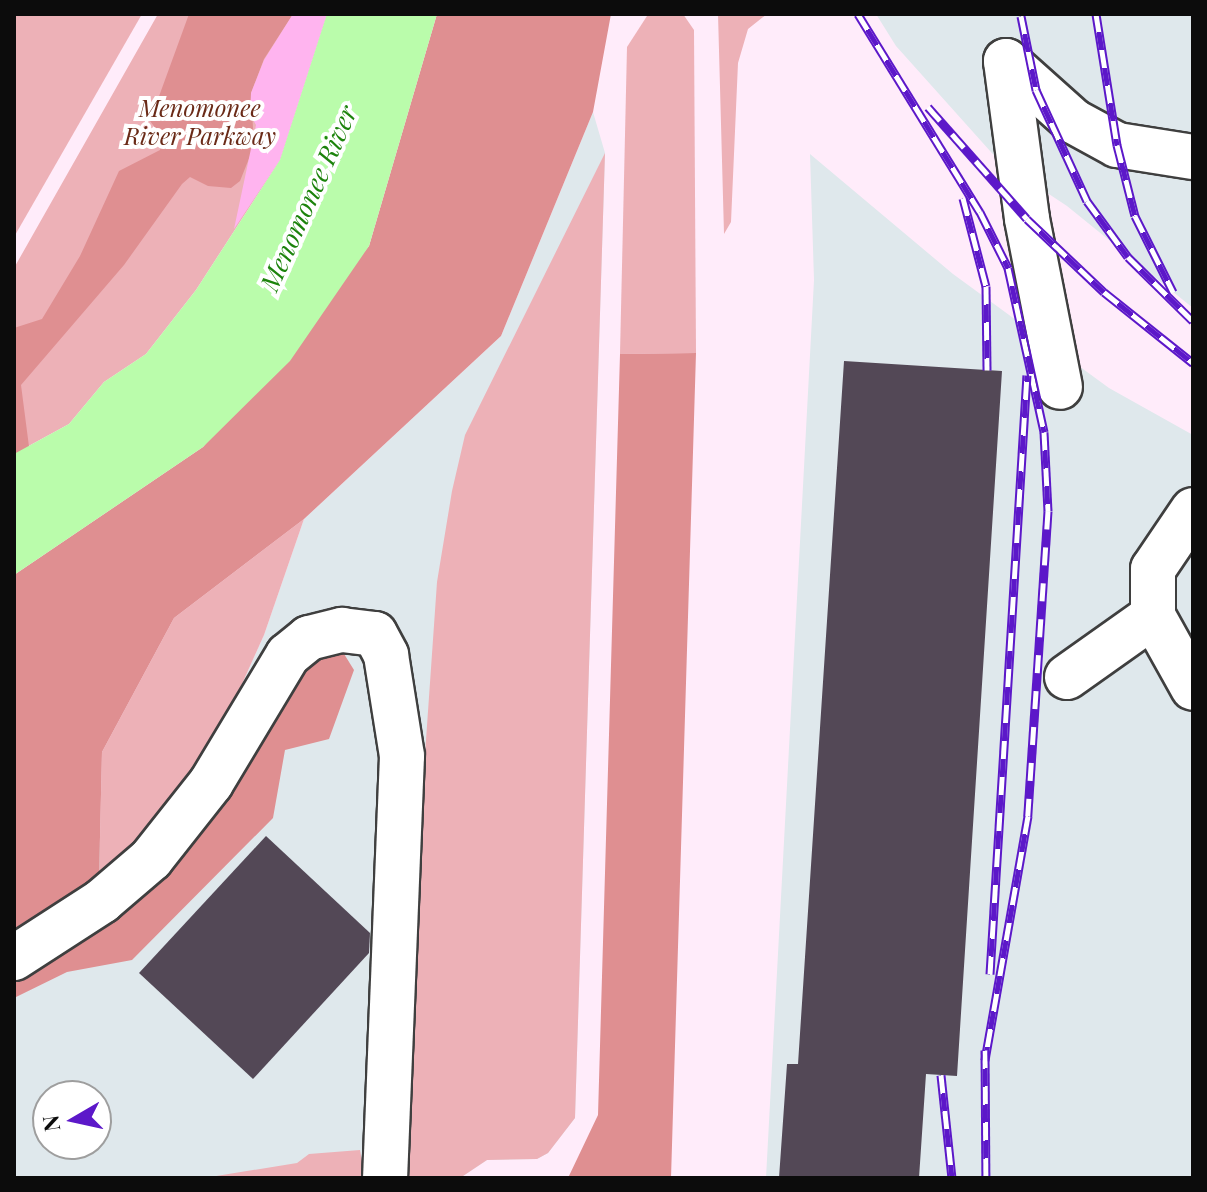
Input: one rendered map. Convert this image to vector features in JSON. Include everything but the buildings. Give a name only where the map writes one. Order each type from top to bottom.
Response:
[{"type":"lane","points":[[1060,387],[1027,219],[1006,61],[1073,121],[1117,145],[1193,157]]},
{"type":"lane","points":[[1193,510],[1153,569],[1153,616],[1193,688]]},
{"type":"lane","points":[[1067,677],[1153,616]]},
{"type":"lane","points":[[14,958],[102,901],[151,859],[211,783],[288,655],[320,635],[342,630],[375,634],[386,655],[402,756],[385,1178]]},
{"type":"shaded area","points":[[876,14],[1193,14],[1193,308],[1067,206],[999,161],[896,46]]},
{"type":"shaded area","points":[[593,112],[605,153],[575,1118],[548,1153],[537,1159],[487,1160],[460,1178],[14,1178],[14,934],[233,704],[264,635],[304,519],[501,336]]},
{"type":"shaded area","points":[[810,154],[953,274],[1109,388],[1193,435],[1193,1178],[766,1178],[814,280]]},
{"type":"green space","points":[[14,14],[142,14],[14,237]]},
{"type":"green space","name":"Menomonee River Parkway","points":[[158,14],[327,14],[280,160],[196,290],[146,354],[104,382],[69,424],[14,454],[14,268]]},
{"type":"green space","points":[[189,14],[293,14],[264,59],[251,93],[254,146],[240,181],[231,188],[208,186],[190,177],[182,184],[124,265],[21,385],[31,462],[14,485],[14,328],[42,319],[80,256],[119,171],[160,150],[162,137],[150,121]]},
{"type":"green space","points":[[437,14],[611,14],[593,112],[501,336],[304,519],[174,618],[102,752],[99,879],[14,934],[14,575],[203,447],[369,246]]},
{"type":"green space","points":[[683,14],[694,30],[696,353],[620,354],[627,47],[647,16]]},
{"type":"green space","points":[[718,14],[767,14],[748,29],[738,63],[731,222],[724,234]]},
{"type":"green space","points":[[605,153],[575,1118],[548,1153],[537,1159],[487,1160],[460,1178],[405,1178],[400,1114],[437,582],[452,491],[465,435]]},
{"type":"green space","points":[[696,353],[671,1178],[568,1178],[598,1115],[620,354]]},
{"type":"green space","points":[[304,519],[264,635],[233,704],[138,851],[99,879],[102,752],[174,618]]},
{"type":"green space","points":[[336,641],[354,670],[329,739],[285,750],[273,818],[132,960],[67,972],[14,998],[14,972],[61,944],[292,675]]},
{"type":"green space","points":[[360,1150],[365,1178],[204,1178],[297,1163],[309,1154]]},
{"type":"sand","points":[[293,14],[327,14],[280,160],[234,229],[256,125],[250,114],[251,93],[264,60]]},
{"type":"water","name":"Menomonee River","points":[[327,14],[437,14],[369,246],[290,361],[203,447],[14,575],[14,454],[69,424],[104,382],[146,354],[196,290],[280,160]]},
{"type":"railway","points":[[858,14],[980,212],[1008,268],[1044,432],[1048,511],[1028,816],[985,1060]]},
{"type":"railway","points":[[1096,14],[1117,145],[1135,216],[1173,292]]},
{"type":"railway","points":[[1021,16],[1036,90],[1087,201],[1128,257],[1193,321]]},
{"type":"railway","points":[[928,107],[1027,219],[1104,292],[1193,363]]},
{"type":"railway","points":[[963,198],[986,286],[987,370]]},
{"type":"railway","points":[[990,974],[1027,375]]},
{"type":"railway","points":[[985,1050],[986,1178]]},
{"type":"railway","points":[[941,1075],[952,1178]]}]
